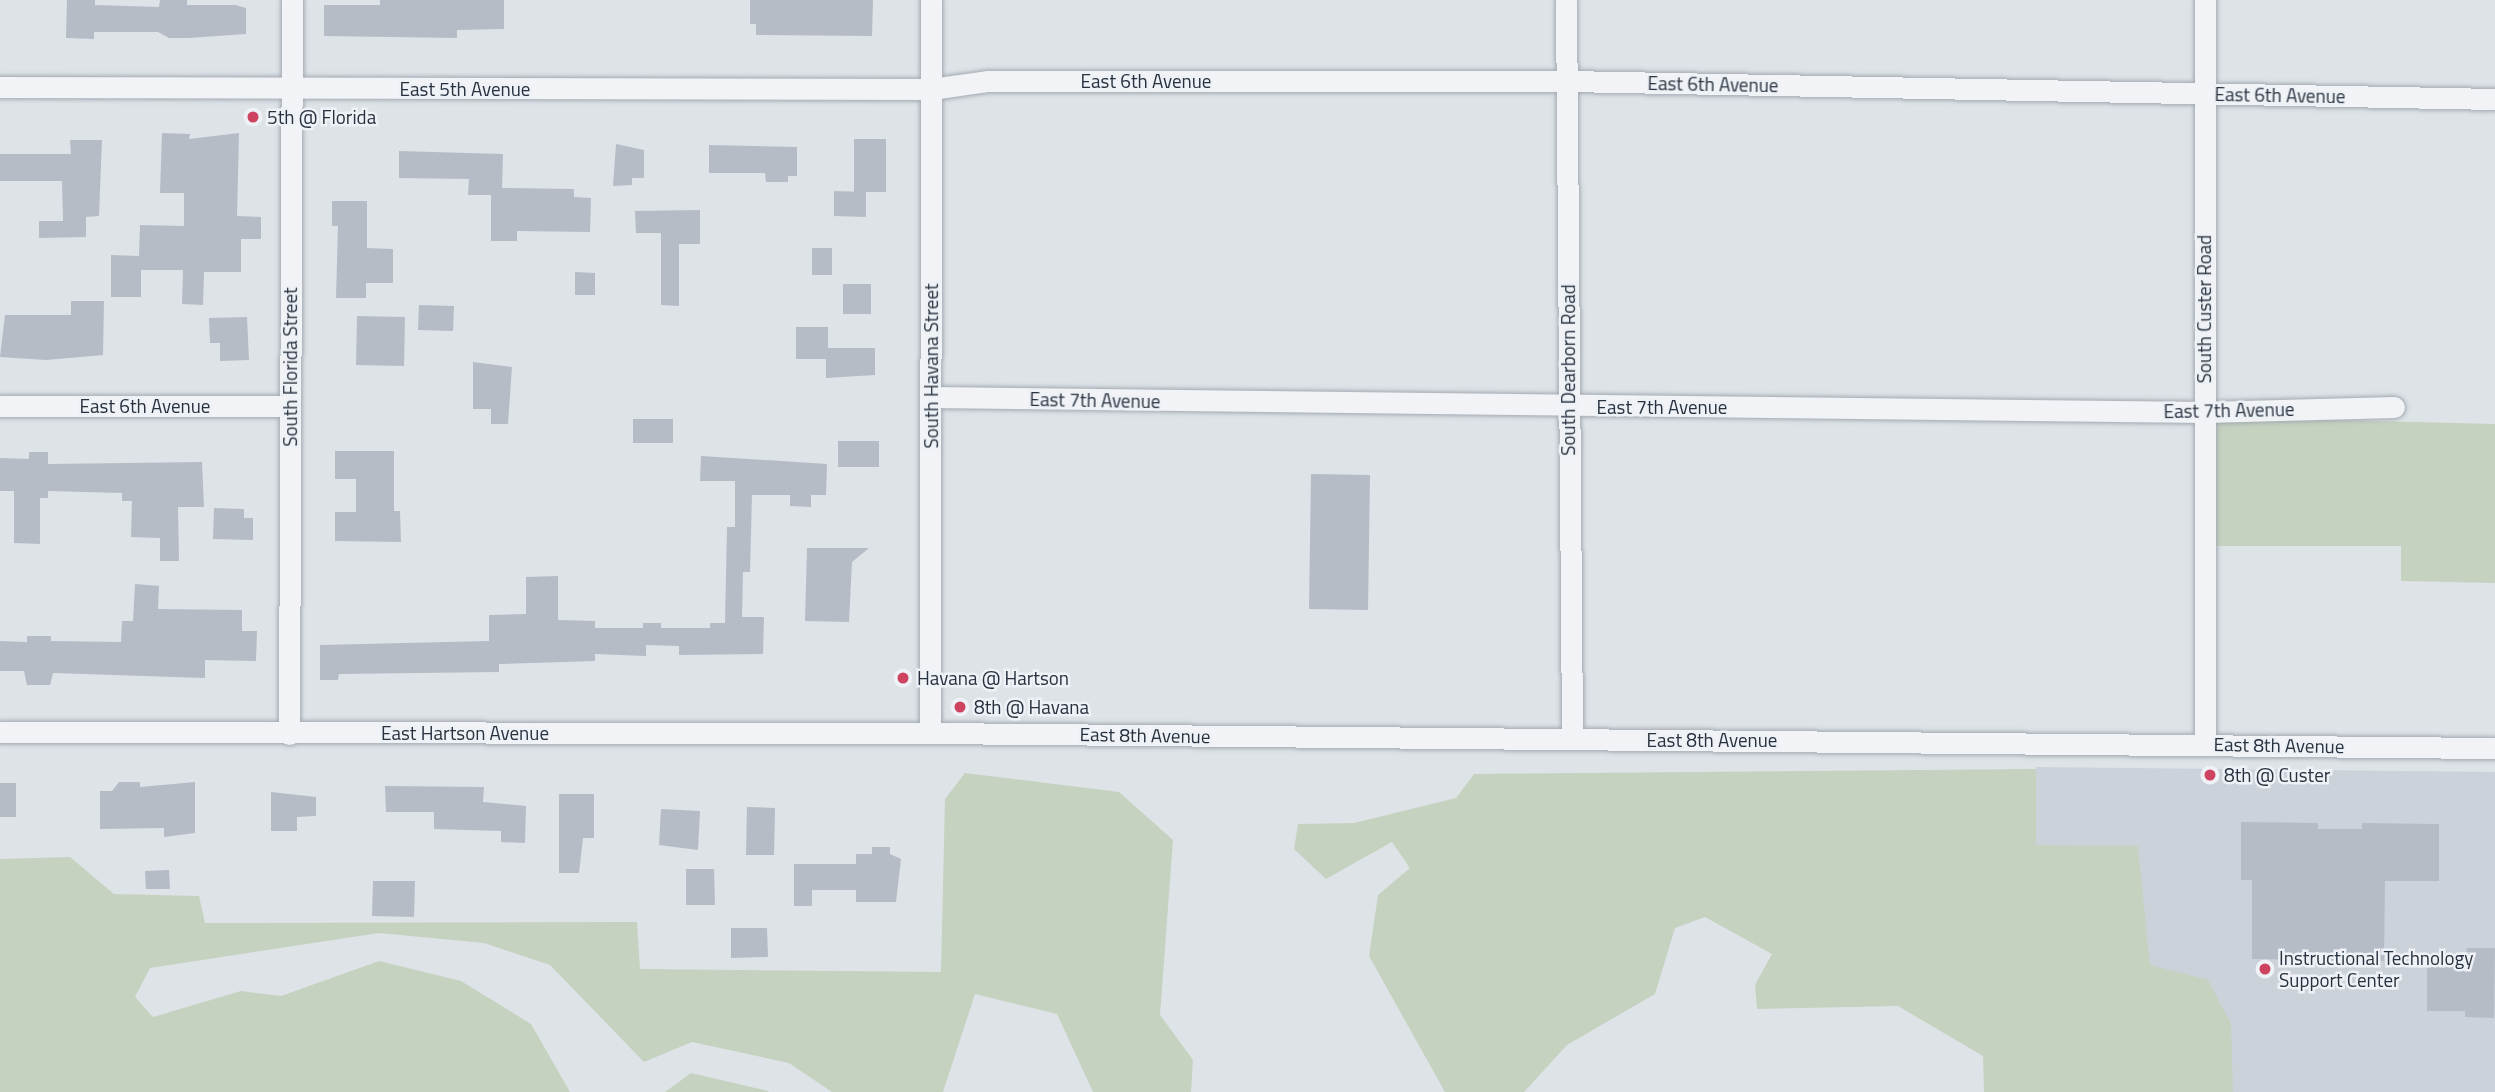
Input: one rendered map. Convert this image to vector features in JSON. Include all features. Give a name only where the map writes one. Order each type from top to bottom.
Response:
[{"type":"street","name":"South Florida Street","points":[[289,734],[292,0]]},
{"type":"street","name":"South Havana Street","points":[[930,733],[931,0]]},
{"type":"street","name":"South Dearborn Road","points":[[1566,0],[1572,739]]},
{"type":"street","name":"South Custer Road","points":[[2205,0],[2205,744]]},
{"type":"street","name":"East 6th Avenue","points":[[931,89],[988,81],[1567,81],[2495,99]]},
{"type":"street","name":"East 5th Avenue","points":[[0,87],[931,89]]},
{"type":"street","name":"East 7th Avenue","points":[[931,397],[1569,407],[2204,412],[2394,407]]},
{"type":"street","name":"East 6th Avenue","points":[[0,407],[290,406]]},
{"type":"street","name":"East Hartson Avenue","points":[[0,732],[930,733]]},
{"type":"street","name":"East 8th Avenue","points":[[930,733],[2495,748]]},
{"type":"shaded area","name":"Instructional Technology Support Center","points":[[2036,767],[2495,772],[2495,1092],[2034,1092]]},
{"type":"green space","points":[[2214,417],[2495,424],[2495,583],[2401,581],[2401,546],[2214,546]]},
{"type":"green space","points":[[2036,769],[2036,845],[2138,846],[2150,965],[2208,980],[2231,1024],[2233,1092],[1984,1092],[1983,1056],[1898,1006],[1757,1009],[1755,985],[1772,954],[1705,917],[1675,928],[1655,994],[1567,1045],[1524,1092],[1445,1092],[1369,956],[1378,895],[1410,868],[1392,842],[1326,879],[1294,849],[1298,824],[1354,823],[1456,798],[1474,774]]},
{"type":"green space","points":[[965,773],[1119,792],[1173,840],[1160,1015],[1193,1060],[1191,1092],[1093,1092],[1057,1014],[975,994],[943,1092],[832,1092],[789,1063],[692,1042],[644,1062],[550,965],[484,943],[379,933],[150,968],[135,997],[153,1017],[241,991],[281,996],[379,961],[461,981],[531,1024],[570,1092],[0,1092],[0,859],[70,857],[114,894],[199,896],[205,923],[637,922],[640,969],[941,972],[945,799]]},
{"type":"green space","points":[[691,1073],[768,1091],[769,1092],[665,1092]]},
{"type":"building","points":[[67,0],[95,0],[95,5],[159,7],[160,0],[187,0],[187,5],[236,5],[246,8],[246,34],[169,38],[158,32],[94,32],[94,39],[66,38]]},
{"type":"building","points":[[380,0],[504,0],[504,29],[457,30],[457,38],[324,36],[324,5],[380,5]]},
{"type":"building","points":[[750,0],[873,0],[872,36],[756,35],[756,24],[750,24]]},
{"type":"building","points":[[162,133],[190,134],[189,139],[239,133],[237,216],[261,217],[261,239],[241,239],[241,272],[204,272],[203,305],[182,304],[183,270],[141,270],[141,297],[111,297],[111,255],[139,256],[140,225],[184,226],[184,193],[160,193]]},
{"type":"building","points":[[854,139],[886,139],[886,192],[854,192]]},
{"type":"building","points":[[70,140],[102,140],[99,216],[86,217],[86,237],[39,238],[39,221],[63,221],[62,181],[0,181],[0,154],[71,154]]},
{"type":"building","points":[[616,144],[644,150],[644,178],[632,178],[632,185],[613,186]]},
{"type":"building","points":[[709,145],[797,147],[797,176],[788,176],[788,182],[766,182],[765,173],[709,173]]},
{"type":"building","points":[[399,151],[503,154],[502,188],[574,189],[574,197],[591,198],[590,232],[517,231],[517,241],[491,241],[491,195],[468,195],[469,179],[399,178]]},
{"type":"building","points":[[834,191],[866,192],[866,217],[834,216]]},
{"type":"building","points":[[332,201],[367,201],[367,248],[393,249],[393,283],[366,283],[366,298],[336,298],[338,226],[332,226]]},
{"type":"building","points":[[700,210],[700,244],[679,244],[679,306],[661,305],[661,233],[636,233],[635,211]]},
{"type":"building","points":[[812,248],[832,248],[832,275],[812,275]]},
{"type":"building","points":[[575,272],[595,273],[595,295],[575,295]]},
{"type":"building","points":[[843,284],[871,284],[871,314],[843,314]]},
{"type":"building","points":[[71,301],[104,301],[103,355],[46,360],[0,357],[5,315],[71,315]]},
{"type":"building","points":[[419,305],[454,306],[453,331],[418,330]]},
{"type":"building","points":[[357,316],[405,317],[404,366],[356,365]]},
{"type":"building","points":[[247,317],[249,360],[220,361],[220,343],[210,343],[209,318]]},
{"type":"building","points":[[796,327],[828,327],[828,348],[875,348],[875,375],[826,378],[826,359],[796,359]]},
{"type":"building","points":[[473,362],[512,367],[508,424],[491,424],[491,409],[473,409]]},
{"type":"building","points":[[633,419],[673,419],[673,443],[633,443]]},
{"type":"building","points":[[838,441],[879,441],[879,467],[838,467]]},
{"type":"building","points":[[335,451],[394,451],[394,511],[400,511],[401,542],[335,541],[335,512],[356,512],[356,479],[335,479]]},
{"type":"building","points":[[29,452],[48,452],[48,464],[202,462],[204,507],[178,507],[179,561],[160,561],[160,538],[131,537],[132,501],[122,501],[122,493],[48,491],[48,498],[40,498],[40,544],[14,543],[14,491],[0,491],[0,458],[29,459]]},
{"type":"building","points":[[701,456],[827,464],[826,495],[811,495],[811,507],[790,506],[790,495],[752,495],[750,572],[743,572],[742,617],[764,617],[763,654],[679,655],[679,646],[646,645],[646,656],[595,654],[595,661],[499,664],[499,672],[339,674],[338,680],[320,680],[320,645],[489,641],[489,615],[526,614],[526,577],[558,576],[558,620],[595,621],[595,628],[643,628],[643,623],[661,623],[661,628],[710,628],[710,623],[725,623],[727,527],[735,527],[735,481],[700,481]]},
{"type":"building","points":[[1311,474],[1370,475],[1368,610],[1309,609]]},
{"type":"building","points":[[214,508],[244,509],[244,518],[253,518],[253,540],[213,539]]},
{"type":"building","points":[[807,548],[869,548],[852,562],[849,622],[805,621]]},
{"type":"building","points":[[135,584],[159,586],[158,609],[242,610],[242,631],[257,631],[256,661],[205,660],[205,678],[53,673],[50,685],[27,685],[24,671],[0,671],[0,641],[27,642],[27,636],[51,636],[51,641],[121,642],[122,621],[133,621]]},
{"type":"building","points":[[119,782],[140,782],[140,787],[195,782],[195,833],[164,837],[164,828],[100,829],[100,791],[112,791]]},
{"type":"building","points":[[0,783],[16,783],[16,817],[0,817]]},
{"type":"building","points":[[385,786],[484,787],[483,802],[526,806],[525,843],[501,842],[501,831],[434,829],[434,812],[386,812]]},
{"type":"building","points":[[271,792],[316,797],[316,816],[297,817],[297,831],[271,831]]},
{"type":"building","points":[[559,794],[594,794],[594,838],[583,838],[579,873],[559,873]]},
{"type":"building","points":[[747,807],[775,808],[774,855],[746,855]]},
{"type":"building","points":[[661,809],[700,811],[698,850],[659,845]]},
{"type":"building","points":[[2241,822],[2318,823],[2318,829],[2362,829],[2362,823],[2439,824],[2439,881],[2385,881],[2384,961],[2252,959],[2252,880],[2241,880]]},
{"type":"building","points":[[872,847],[890,847],[890,854],[901,859],[896,902],[856,902],[856,890],[812,890],[812,906],[794,906],[794,864],[856,864],[856,854],[872,854]]},
{"type":"building","points":[[686,869],[714,869],[715,905],[686,905]]},
{"type":"building","points":[[169,870],[170,889],[146,889],[145,871]]},
{"type":"building","points":[[373,881],[415,881],[414,917],[372,916]]},
{"type":"building","points":[[731,928],[767,928],[768,957],[731,958]]},
{"type":"building","points":[[2467,948],[2495,948],[2494,1018],[2465,1017],[2465,1011],[2427,1011],[2427,954],[2466,954]]},
{"type":"place","name":"5th @ Florida","points":[[253,117]]},
{"type":"place","name":"Havana @ Hartson","points":[[903,678]]},
{"type":"place","name":"8th @ Havana","points":[[960,707]]},
{"type":"place","name":"8th @ Custer","points":[[2210,775]]},
{"type":"place","name":"Instructional Technology Support Center","points":[[2265,969]]}]
